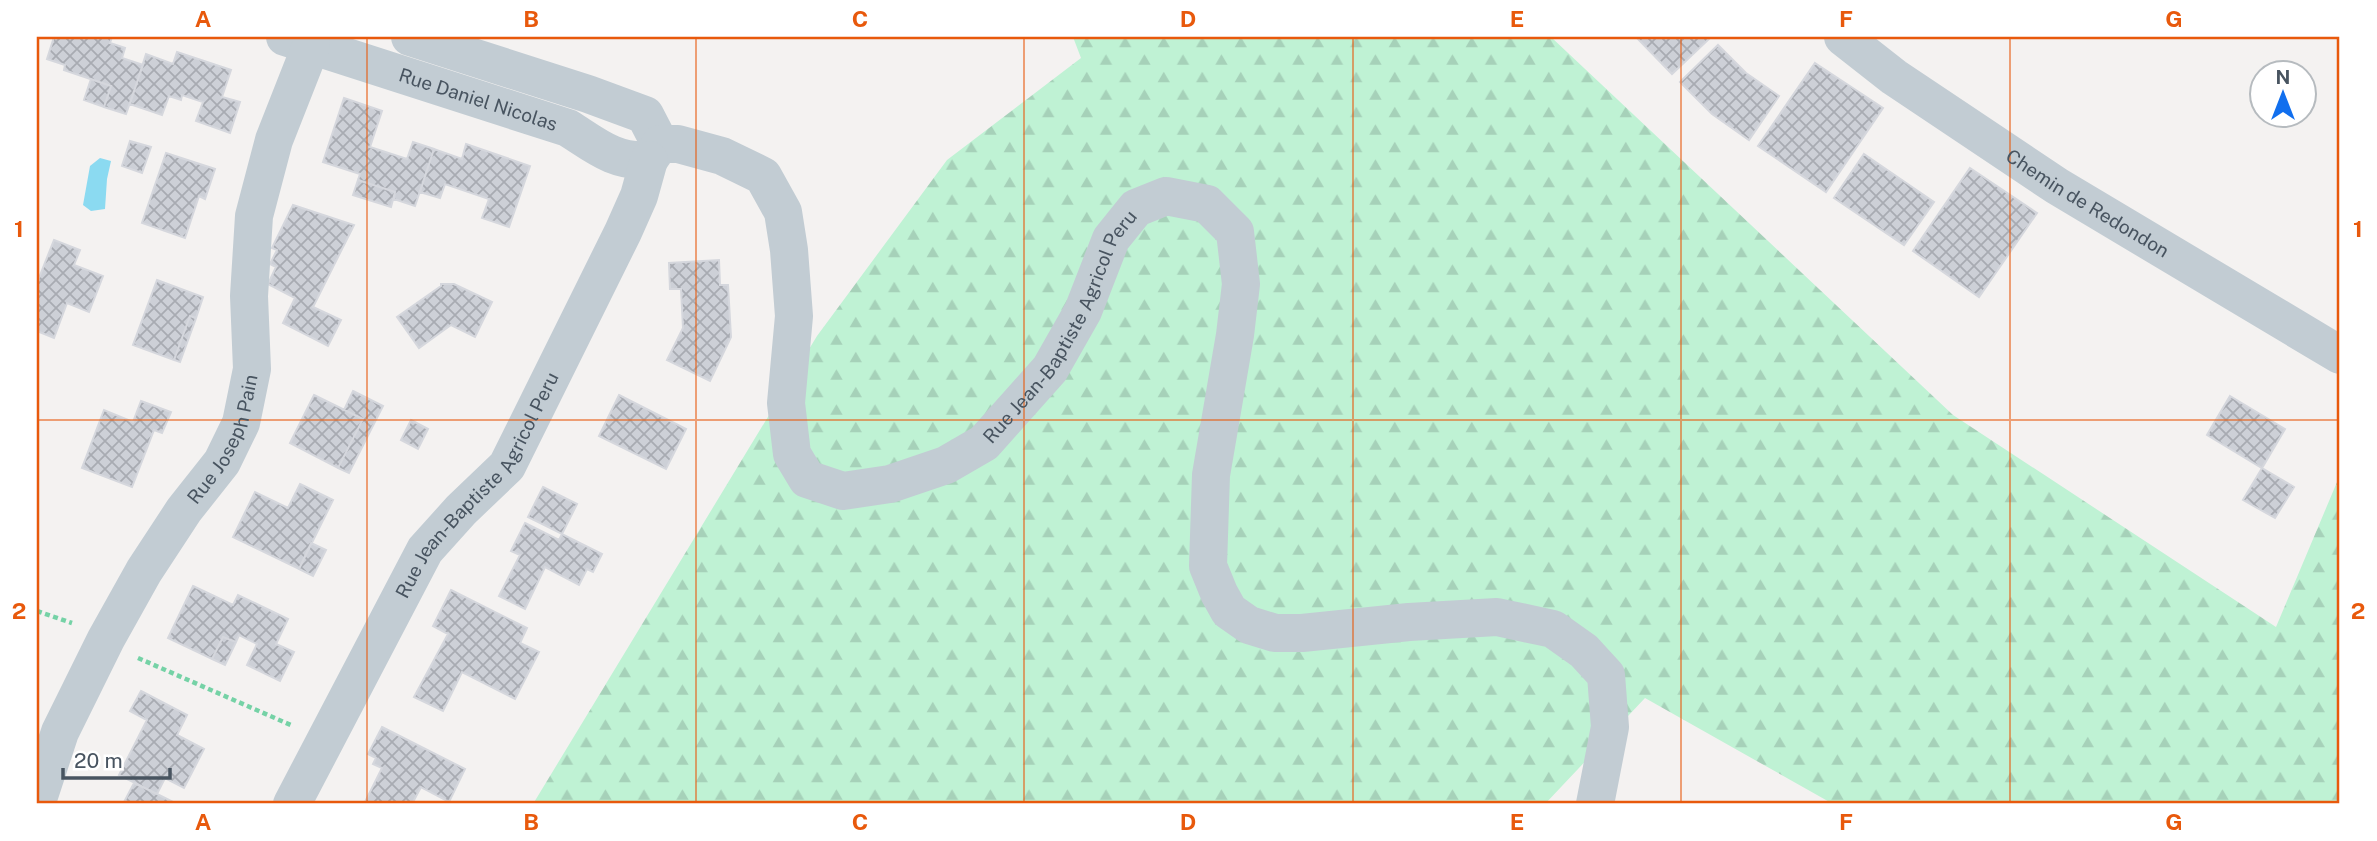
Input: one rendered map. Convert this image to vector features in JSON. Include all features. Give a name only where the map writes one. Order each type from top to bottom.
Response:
[{"type":"street","points":[[410,37],[588,94],[645,116],[654,152]]},
{"type":"street","name":"Chemin de Redondon","points":[[1843,37],[1894,76],[2057,186],[2340,355]]},
{"type":"street","name":"Rue Daniel Nicolas","points":[[298,41],[568,128],[609,154],[632,162],[654,152]]},
{"type":"street","name":"Rue Joseph Pain","points":[[37,802],[60,732],[106,639],[144,571],[184,510],[222,462],[241,423],[252,369],[249,296],[254,216],[298,41]]},
{"type":"street","name":"Rue Jean-Baptiste Agricol Peru","points":[[292,804],[425,550],[461,510],[507,466],[623,232],[654,152],[678,144],[723,156],[763,176],[783,212],[794,316],[786,403],[792,454],[807,480],[843,491],[890,484],[946,465],[984,443],[1049,369],[1083,311],[1111,239],[1136,208],[1166,196],[1207,204],[1235,232],[1241,284],[1211,475],[1208,566],[1229,611],[1249,625],[1275,634],[1497,617],[1553,629],[1584,651],[1606,675],[1610,727],[1595,804]]},
{"type":"path","points":[[37,611],[84,628],[126,653],[326,741]]},
{"type":"green space","points":[[1073,37],[1551,37],[1953,415],[2276,627],[2340,475],[2340,804],[1833,804],[1645,698],[1545,804],[533,804],[817,336],[947,160],[1081,58]]},
{"type":"water","points":[[100,158],[111,161],[105,209],[91,211],[83,205],[90,166]]},
{"type":"building","points":[[54,37],[112,37],[110,43],[125,48],[122,58],[143,65],[126,114],[104,107],[111,86],[64,70],[65,65],[47,59]]},
{"type":"building","points":[[1636,37],[1711,37],[1672,74]]},
{"type":"building","points":[[1718,45],[1746,73],[1779,96],[1749,140],[1712,114],[1680,82]]},
{"type":"building","points":[[177,52],[231,70],[222,97],[240,102],[230,133],[196,121],[203,102],[182,95],[181,100],[169,96],[162,115],[130,104],[146,54],[173,64]]},
{"type":"building","points":[[1815,63],[1883,108],[1826,192],[1758,146]]},
{"type":"building","points":[[91,79],[111,86],[104,107],[84,100]]},
{"type":"building","points":[[344,98],[382,111],[370,147],[407,159],[413,142],[434,149],[415,206],[394,199],[395,192],[358,180],[360,174],[323,162]]},
{"type":"building","points":[[130,141],[151,147],[142,173],[122,166]]},
{"type":"building","points":[[466,144],[530,166],[509,227],[482,218],[489,199],[445,184],[440,198],[420,192],[434,149],[462,159]]},
{"type":"building","points":[[166,153],[215,169],[205,199],[199,196],[185,238],[142,223]]},
{"type":"building","points":[[1864,154],[1934,202],[1904,245],[1834,198]]},
{"type":"building","points":[[1970,168],[2037,213],[1979,297],[1913,251]]},
{"type":"building","points":[[358,180],[395,192],[391,207],[353,195]]},
{"type":"building","points":[[293,205],[354,225],[313,307],[341,320],[328,346],[283,323],[295,298],[268,284],[276,267],[270,264],[277,250],[272,248]]},
{"type":"building","points":[[54,240],[80,250],[74,265],[103,276],[89,312],[67,303],[54,338],[37,331],[37,283]]},
{"type":"building","points":[[719,260],[720,285],[728,285],[731,337],[710,381],[667,360],[683,328],[681,289],[670,289],[669,263]]},
{"type":"building","points":[[157,280],[203,297],[196,318],[190,316],[174,360],[133,345]]},
{"type":"building","points":[[441,284],[454,284],[492,302],[475,337],[451,325],[419,348],[397,317]]},
{"type":"building","points":[[190,316],[196,318],[180,362],[174,360]]},
{"type":"building","points":[[353,391],[383,406],[349,473],[338,468],[363,419],[344,410]]},
{"type":"building","points":[[314,395],[363,419],[338,468],[290,443]]},
{"type":"building","points":[[619,395],[686,429],[666,469],[599,436]]},
{"type":"building","points":[[2230,396],[2285,429],[2262,468],[2207,435]]},
{"type":"building","points":[[141,401],[171,412],[162,433],[154,430],[132,487],[82,468],[104,410],[133,422]]},
{"type":"building","points":[[411,420],[428,429],[418,449],[401,440]]},
{"type":"building","points":[[2262,468],[2294,487],[2275,518],[2243,500]]},
{"type":"building","points":[[300,484],[333,500],[299,569],[233,537],[255,492],[288,508]]},
{"type":"building","points":[[543,487],[577,504],[562,534],[528,517]]},
{"type":"building","points":[[525,523],[559,540],[562,534],[602,554],[593,572],[587,569],[579,585],[545,567],[525,609],[499,596],[520,555],[511,551]]},
{"type":"building","points":[[311,543],[326,550],[313,576],[299,569]]},
{"type":"building","points":[[193,586],[233,605],[238,595],[288,619],[276,644],[294,652],[280,681],[247,665],[257,644],[239,635],[236,642],[223,637],[212,659],[168,638]]},
{"type":"building","points":[[451,590],[527,628],[520,643],[539,652],[515,699],[462,672],[443,711],[414,697],[448,634],[433,626]]},
{"type":"building","points":[[223,637],[236,642],[225,665],[212,659]]},
{"type":"building","points":[[141,691],[187,715],[177,735],[204,749],[184,788],[165,778],[157,794],[119,775],[147,720],[130,711]]},
{"type":"building","points":[[382,727],[465,769],[449,802],[421,787],[412,804],[364,804],[382,768],[373,764],[376,758],[368,754]]},
{"type":"building","points":[[134,783],[157,794],[177,804],[123,804]]}]
